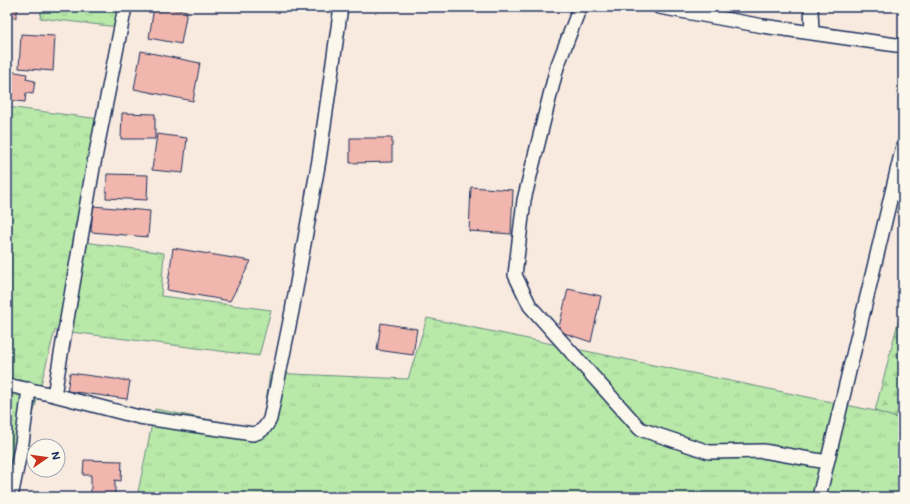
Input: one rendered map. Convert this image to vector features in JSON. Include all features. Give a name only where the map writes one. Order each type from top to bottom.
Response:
[{"type":"street","points":[[54,395],[93,168],[125,7]]},
{"type":"street","points":[[7,385],[54,395],[139,417],[253,434],[261,431],[267,426],[270,419],[292,311],[319,160],[341,7]]},
{"type":"street","points":[[580,7],[557,68],[524,200],[515,275],[530,306],[640,429],[709,452],[763,451],[827,462]]},
{"type":"street","points":[[659,7],[763,26],[903,46]]},
{"type":"street","points":[[811,7],[812,33]]},
{"type":"street","points":[[819,497],[903,146]]},
{"type":"street","points":[[11,497],[22,443],[29,389]]},
{"type":"green space","points":[[42,7],[121,7],[118,27],[40,18]]},
{"type":"green space","points":[[7,107],[100,119],[77,241],[164,253],[161,296],[271,310],[259,356],[55,330],[17,477],[7,477]]},
{"type":"green space","points":[[903,303],[903,420],[875,411]]},
{"type":"green space","points":[[427,318],[875,411],[903,420],[903,497],[137,497],[155,409],[262,430],[270,373],[408,379]]},
{"type":"building","points":[[7,7],[18,7],[16,18],[7,16]]},
{"type":"building","points":[[154,7],[187,11],[181,44],[149,38]]},
{"type":"building","points":[[21,34],[55,36],[53,71],[19,68]]},
{"type":"building","points":[[141,51],[200,63],[193,101],[134,89]]},
{"type":"building","points":[[10,71],[27,74],[26,79],[35,81],[33,94],[26,93],[25,102],[7,100]]},
{"type":"building","points":[[122,113],[155,114],[155,139],[121,139]]},
{"type":"building","points":[[157,134],[187,138],[183,173],[152,170]]},
{"type":"building","points":[[350,138],[392,138],[392,162],[350,163]]},
{"type":"building","points":[[107,174],[148,175],[147,200],[106,198]]},
{"type":"building","points":[[471,187],[513,190],[511,234],[469,231]]},
{"type":"building","points":[[93,206],[150,211],[148,237],[91,232]]},
{"type":"building","points":[[173,248],[251,261],[230,301],[167,290]]},
{"type":"building","points":[[568,289],[601,296],[591,342],[558,331]]},
{"type":"building","points":[[381,323],[417,329],[413,355],[377,350]]},
{"type":"building","points":[[70,373],[130,381],[127,399],[67,391]]},
{"type":"building","points":[[84,460],[122,461],[121,481],[115,480],[115,497],[91,497],[91,475],[83,475]]}]
